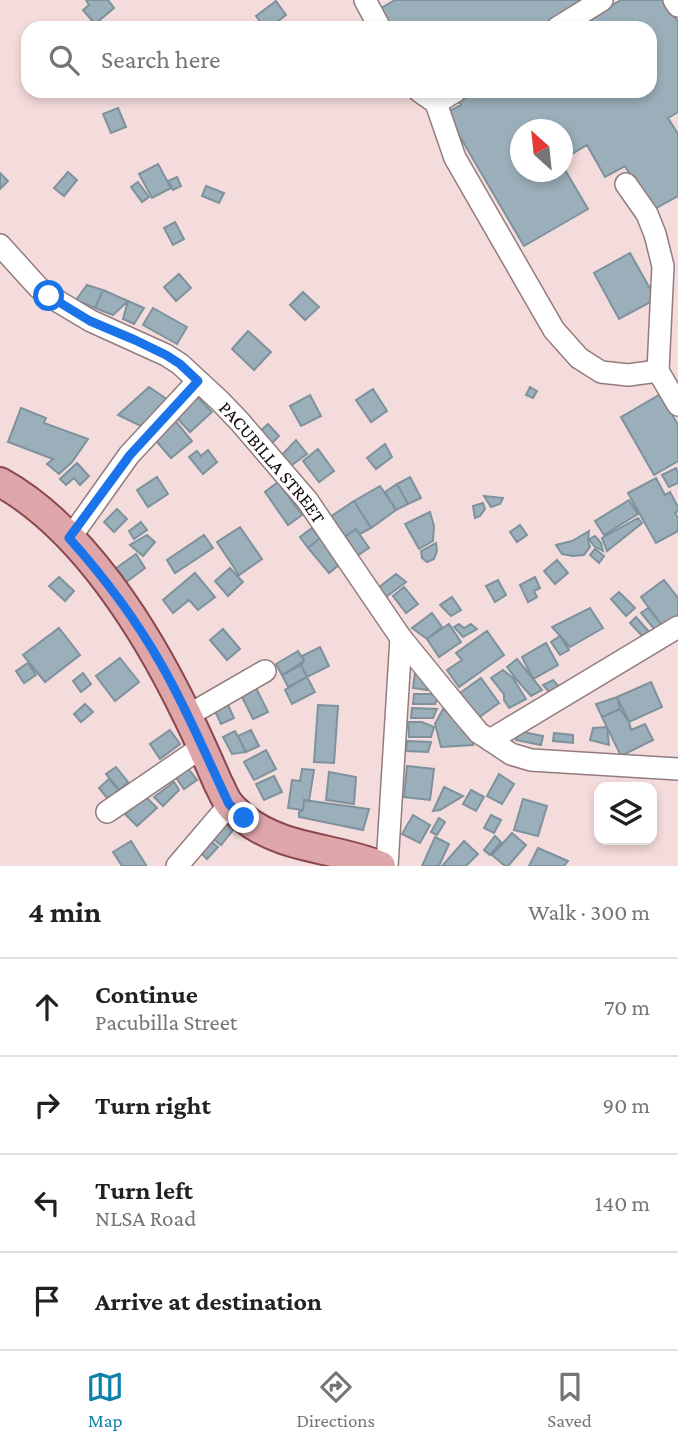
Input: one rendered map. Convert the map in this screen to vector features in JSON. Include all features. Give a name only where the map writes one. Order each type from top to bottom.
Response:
[{"type":"main road","points":[[0,482],[37,507],[69,538],[98,571],[143,634],[163,666],[229,804],[259,829],[278,839],[361,858],[378,865]]},
{"type":"street","points":[[365,0],[376,21]]},
{"type":"street","points":[[568,21],[602,0]]},
{"type":"street","points":[[674,0],[678,6]]},
{"type":"street","points":[[427,98],[455,158],[554,330],[579,358],[601,372],[628,375],[658,371]]},
{"type":"street","points":[[626,184],[647,214],[663,266],[658,371],[678,405]]},
{"type":"street","name":"PACUBILLA STREET","points":[[0,245],[49,296],[90,321],[135,340],[180,364],[240,422],[307,500],[401,638],[479,733],[512,754],[531,760],[678,769]]},
{"type":"street","points":[[69,538],[130,455],[198,381]]},
{"type":"street","points":[[490,740],[678,627]]},
{"type":"street","points":[[378,865],[401,638]]},
{"type":"street","points":[[187,716],[265,671]]},
{"type":"street","points":[[107,812],[202,747]]},
{"type":"street","points":[[177,866],[229,804]]},
{"type":"building","points":[[86,0],[108,0],[114,8],[99,21],[92,21],[83,10],[89,5]]},
{"type":"building","points":[[395,0],[598,0],[562,21],[382,21],[376,11]]},
{"type":"building","points":[[621,0],[665,0],[678,22],[678,112],[668,118],[678,134],[678,196],[651,211],[625,166],[605,177],[587,145],[573,153],[573,119],[510,119],[510,182],[572,182],[588,209],[524,246],[446,113],[461,105],[457,98],[657,98],[657,21],[585,21]]},
{"type":"building","points":[[276,1],[286,15],[278,21],[260,21],[256,16]]},
{"type":"building","points":[[118,108],[126,127],[111,133],[103,114]]},
{"type":"building","points":[[158,164],[171,188],[152,198],[139,174]]},
{"type":"building","points":[[68,172],[77,180],[64,196],[54,188]]},
{"type":"building","points":[[0,173],[8,181],[0,189]]},
{"type":"building","points":[[177,177],[181,186],[173,190],[168,181]]},
{"type":"building","points":[[138,182],[149,197],[142,202],[131,187]]},
{"type":"building","points":[[206,186],[224,193],[219,203],[202,196]]},
{"type":"building","points":[[175,222],[184,239],[173,245],[164,228]]},
{"type":"building","points":[[630,253],[656,299],[619,319],[594,273]]},
{"type":"building","points":[[179,274],[191,288],[176,301],[164,287]]},
{"type":"building","points":[[87,285],[103,290],[95,308],[76,300]]},
{"type":"building","points":[[103,290],[128,301],[113,315],[95,308]]},
{"type":"building","points":[[303,292],[319,307],[305,320],[290,305]]},
{"type":"building","points":[[128,301],[144,308],[134,324],[123,319]]},
{"type":"building","points":[[153,308],[187,327],[177,344],[143,325]]},
{"type":"building","points":[[248,331],[271,352],[254,370],[232,349]]},
{"type":"building","points":[[149,387],[168,400],[143,427],[118,415]]},
{"type":"building","points":[[530,387],[537,391],[533,398],[526,395]]},
{"type":"building","points":[[373,389],[387,411],[371,422],[356,400]]},
{"type":"building","points":[[194,394],[212,412],[190,432],[173,414]]},
{"type":"building","points":[[661,394],[678,425],[678,461],[654,475],[621,417]]},
{"type":"building","points":[[310,395],[321,416],[301,426],[290,406]]},
{"type":"building","points":[[21,408],[46,418],[44,423],[88,439],[72,462],[59,474],[47,464],[53,459],[8,442]]},
{"type":"building","points":[[172,417],[192,441],[171,458],[151,435]]},
{"type":"building","points":[[268,424],[279,436],[268,447],[256,435]]},
{"type":"building","points":[[296,440],[307,454],[289,467],[281,456]]},
{"type":"building","points":[[385,444],[392,457],[376,469],[367,458]]},
{"type":"building","points":[[318,449],[334,471],[319,482],[303,461]]},
{"type":"building","points":[[208,450],[217,462],[203,474],[189,457],[197,451],[201,456]]},
{"type":"building","points":[[77,463],[89,476],[80,485],[74,478],[66,485],[60,479]]},
{"type":"building","points":[[676,468],[678,483],[669,487],[662,475]]},
{"type":"building","points":[[157,477],[168,494],[148,507],[137,490]]},
{"type":"building","points":[[410,477],[421,498],[408,504],[397,484]]},
{"type":"building","points":[[656,478],[665,495],[670,492],[678,507],[675,513],[678,518],[678,531],[656,543],[628,493]]},
{"type":"building","points":[[278,482],[302,515],[288,525],[265,492]]},
{"type":"building","points":[[397,484],[408,504],[396,510],[385,492]]},
{"type":"building","points":[[380,486],[396,510],[371,528],[354,501]]},
{"type":"building","points":[[484,496],[503,498],[500,504],[491,507]]},
{"type":"building","points":[[629,500],[638,514],[604,535],[595,521]]},
{"type":"building","points":[[354,501],[371,528],[360,534],[356,529],[343,538],[330,517]]},
{"type":"building","points":[[483,503],[485,509],[475,518],[473,506]]},
{"type":"building","points":[[117,509],[127,519],[114,532],[104,522]]},
{"type":"building","points":[[430,512],[434,526],[433,541],[419,549],[405,524]]},
{"type":"building","points":[[638,518],[642,523],[607,551],[602,538]]},
{"type":"building","points":[[141,522],[147,530],[134,539],[129,531]]},
{"type":"building","points":[[520,525],[527,535],[517,542],[510,532]]},
{"type":"building","points":[[240,527],[262,559],[239,575],[217,542]]},
{"type":"building","points":[[312,528],[320,538],[308,548],[300,537]]},
{"type":"building","points":[[356,529],[369,548],[355,557],[343,538]]},
{"type":"building","points":[[589,531],[590,547],[584,555],[562,554],[556,545],[572,541]]},
{"type":"building","points":[[147,535],[155,542],[143,556],[130,545]]},
{"type":"building","points":[[204,535],[213,548],[175,573],[167,560]]},
{"type":"building","points":[[595,536],[601,543],[603,551],[589,539]]},
{"type":"building","points":[[320,538],[340,564],[329,573],[308,548]]},
{"type":"building","points":[[436,543],[434,559],[427,562],[422,558],[421,551]]},
{"type":"building","points":[[595,549],[604,556],[599,563],[590,555]]},
{"type":"building","points":[[136,554],[145,568],[125,583],[112,571]]},
{"type":"building","points":[[557,560],[568,573],[555,584],[544,571]]},
{"type":"building","points":[[230,568],[243,582],[228,596],[215,581]]},
{"type":"building","points":[[195,573],[215,597],[198,610],[189,600],[173,613],[163,600]]},
{"type":"building","points":[[396,574],[406,582],[386,597],[378,588]]},
{"type":"building","points":[[59,577],[74,591],[65,601],[49,586]]},
{"type":"building","points":[[535,577],[540,588],[534,591],[537,597],[528,602],[520,585]]},
{"type":"building","points":[[498,580],[506,595],[495,602],[486,586]]},
{"type":"building","points":[[664,580],[678,598],[678,618],[664,628],[641,597]]},
{"type":"building","points":[[404,587],[418,604],[406,613],[393,596]]},
{"type":"building","points":[[619,592],[635,608],[626,616],[611,599]]},
{"type":"building","points":[[452,597],[461,610],[451,616],[440,605]]},
{"type":"building","points":[[590,608],[603,628],[570,647],[552,627]]},
{"type":"building","points":[[648,608],[664,628],[655,630],[641,613]]},
{"type":"building","points":[[432,613],[442,627],[427,639],[412,628]]},
{"type":"building","points":[[636,617],[650,633],[644,638],[630,623]]},
{"type":"building","points":[[449,624],[461,642],[439,657],[427,639]]},
{"type":"building","points":[[459,624],[464,628],[471,624],[477,629],[463,637],[454,627]]},
{"type":"building","points":[[59,628],[80,655],[45,682],[23,655]]},
{"type":"building","points":[[223,629],[240,649],[227,660],[210,640]]},
{"type":"building","points":[[487,631],[504,655],[459,687],[447,670],[462,660],[456,653]]},
{"type":"building","points":[[560,636],[569,650],[560,655],[551,642]]},
{"type":"building","points":[[546,643],[558,665],[533,679],[522,657]]},
{"type":"building","points":[[320,647],[329,666],[307,677],[301,665],[304,661],[302,656]]},
{"type":"building","points":[[298,651],[304,661],[282,675],[276,664]]},
{"type":"building","points":[[120,658],[139,682],[115,701],[96,676]]},
{"type":"building","points":[[517,659],[542,690],[531,696],[517,680],[507,667]]},
{"type":"building","points":[[28,663],[36,675],[24,683],[16,671]]},
{"type":"building","points":[[301,665],[307,677],[288,687],[282,675]]},
{"type":"building","points":[[503,670],[513,678],[526,699],[509,708],[504,694],[491,678]]},
{"type":"building","points":[[83,673],[91,684],[81,692],[73,681]]},
{"type":"building","points":[[415,673],[428,675],[427,690],[413,688]]},
{"type":"building","points":[[307,677],[315,692],[292,704],[285,690]]},
{"type":"building","points":[[481,678],[499,703],[478,718],[460,693]]},
{"type":"building","points":[[553,680],[560,688],[550,693],[543,685]]},
{"type":"building","points":[[651,682],[662,707],[629,722],[617,697]]},
{"type":"building","points":[[255,686],[268,712],[253,719],[240,693]]},
{"type":"building","points":[[414,694],[439,694],[435,704],[413,704]]},
{"type":"building","points":[[617,697],[620,709],[602,717],[596,704]]},
{"type":"building","points":[[85,704],[93,712],[81,722],[74,714]]},
{"type":"building","points":[[228,705],[234,718],[221,724],[215,711]]},
{"type":"building","points":[[318,705],[338,706],[334,763],[314,762]]},
{"type":"building","points":[[412,708],[437,709],[433,718],[411,718]]},
{"type":"building","points":[[443,709],[472,734],[473,745],[441,747],[435,724]]},
{"type":"building","points":[[620,709],[631,730],[645,724],[653,740],[621,756],[602,717]]},
{"type":"building","points":[[408,722],[422,722],[434,727],[431,737],[409,737]]},
{"type":"building","points":[[607,727],[609,745],[590,740],[593,728]]},
{"type":"building","points":[[170,730],[180,744],[160,759],[150,744]]},
{"type":"building","points":[[251,730],[259,746],[246,752],[238,736]]},
{"type":"building","points":[[235,731],[246,752],[232,754],[223,737]]},
{"type":"building","points":[[518,731],[543,736],[541,745],[516,740]]},
{"type":"building","points":[[554,733],[573,735],[573,743],[553,741]]},
{"type":"building","points":[[407,741],[431,742],[428,752],[406,751]]},
{"type":"building","points":[[266,750],[276,769],[254,780],[244,762]]},
{"type":"building","points":[[407,766],[434,769],[430,800],[404,797]]},
{"type":"building","points":[[116,767],[128,782],[119,790],[106,774]]},
{"type":"building","points":[[187,767],[197,780],[184,789],[175,776]]},
{"type":"building","points":[[302,769],[314,770],[309,801],[304,800],[303,810],[288,808],[292,780],[300,781]]},
{"type":"building","points":[[329,772],[356,777],[354,804],[326,800]]},
{"type":"building","points":[[499,774],[514,784],[502,804],[487,796]]},
{"type":"building","points":[[274,776],[282,792],[264,800],[256,784]]},
{"type":"building","points":[[109,779],[119,790],[108,799],[99,788]]},
{"type":"building","points":[[174,782],[179,790],[163,806],[154,797]]},
{"type":"building","points":[[444,787],[463,796],[440,810],[433,811]]},
{"type":"building","points":[[471,790],[484,797],[476,811],[463,804]]},
{"type":"building","points":[[146,797],[157,808],[137,826],[125,814]]},
{"type":"building","points":[[523,799],[547,806],[538,836],[514,830]]},
{"type":"building","points":[[304,800],[369,809],[363,830],[299,817]]},
{"type":"building","points":[[413,815],[430,825],[420,843],[402,834]]},
{"type":"building","points":[[491,815],[501,820],[494,833],[484,828]]},
{"type":"building","points":[[439,818],[445,822],[437,835],[431,832]]},
{"type":"building","points":[[225,823],[233,830],[221,845],[212,838]]},
{"type":"building","points":[[512,833],[526,845],[508,866],[505,866],[492,855]]},
{"type":"building","points":[[495,836],[501,842],[490,855],[484,850]]},
{"type":"building","points":[[435,837],[449,844],[439,866],[422,866]]},
{"type":"building","points":[[208,839],[218,847],[207,859],[198,850]]},
{"type":"building","points":[[131,841],[146,865],[122,866],[113,852]]},
{"type":"building","points":[[464,841],[478,854],[466,866],[442,866]]},
{"type":"building","points":[[538,848],[568,861],[564,866],[529,866]]},
{"type":"route","points":[[49,296],[90,321],[166,355],[198,381],[130,455],[69,538],[98,571],[143,634],[163,666],[229,804],[244,818]]}]
